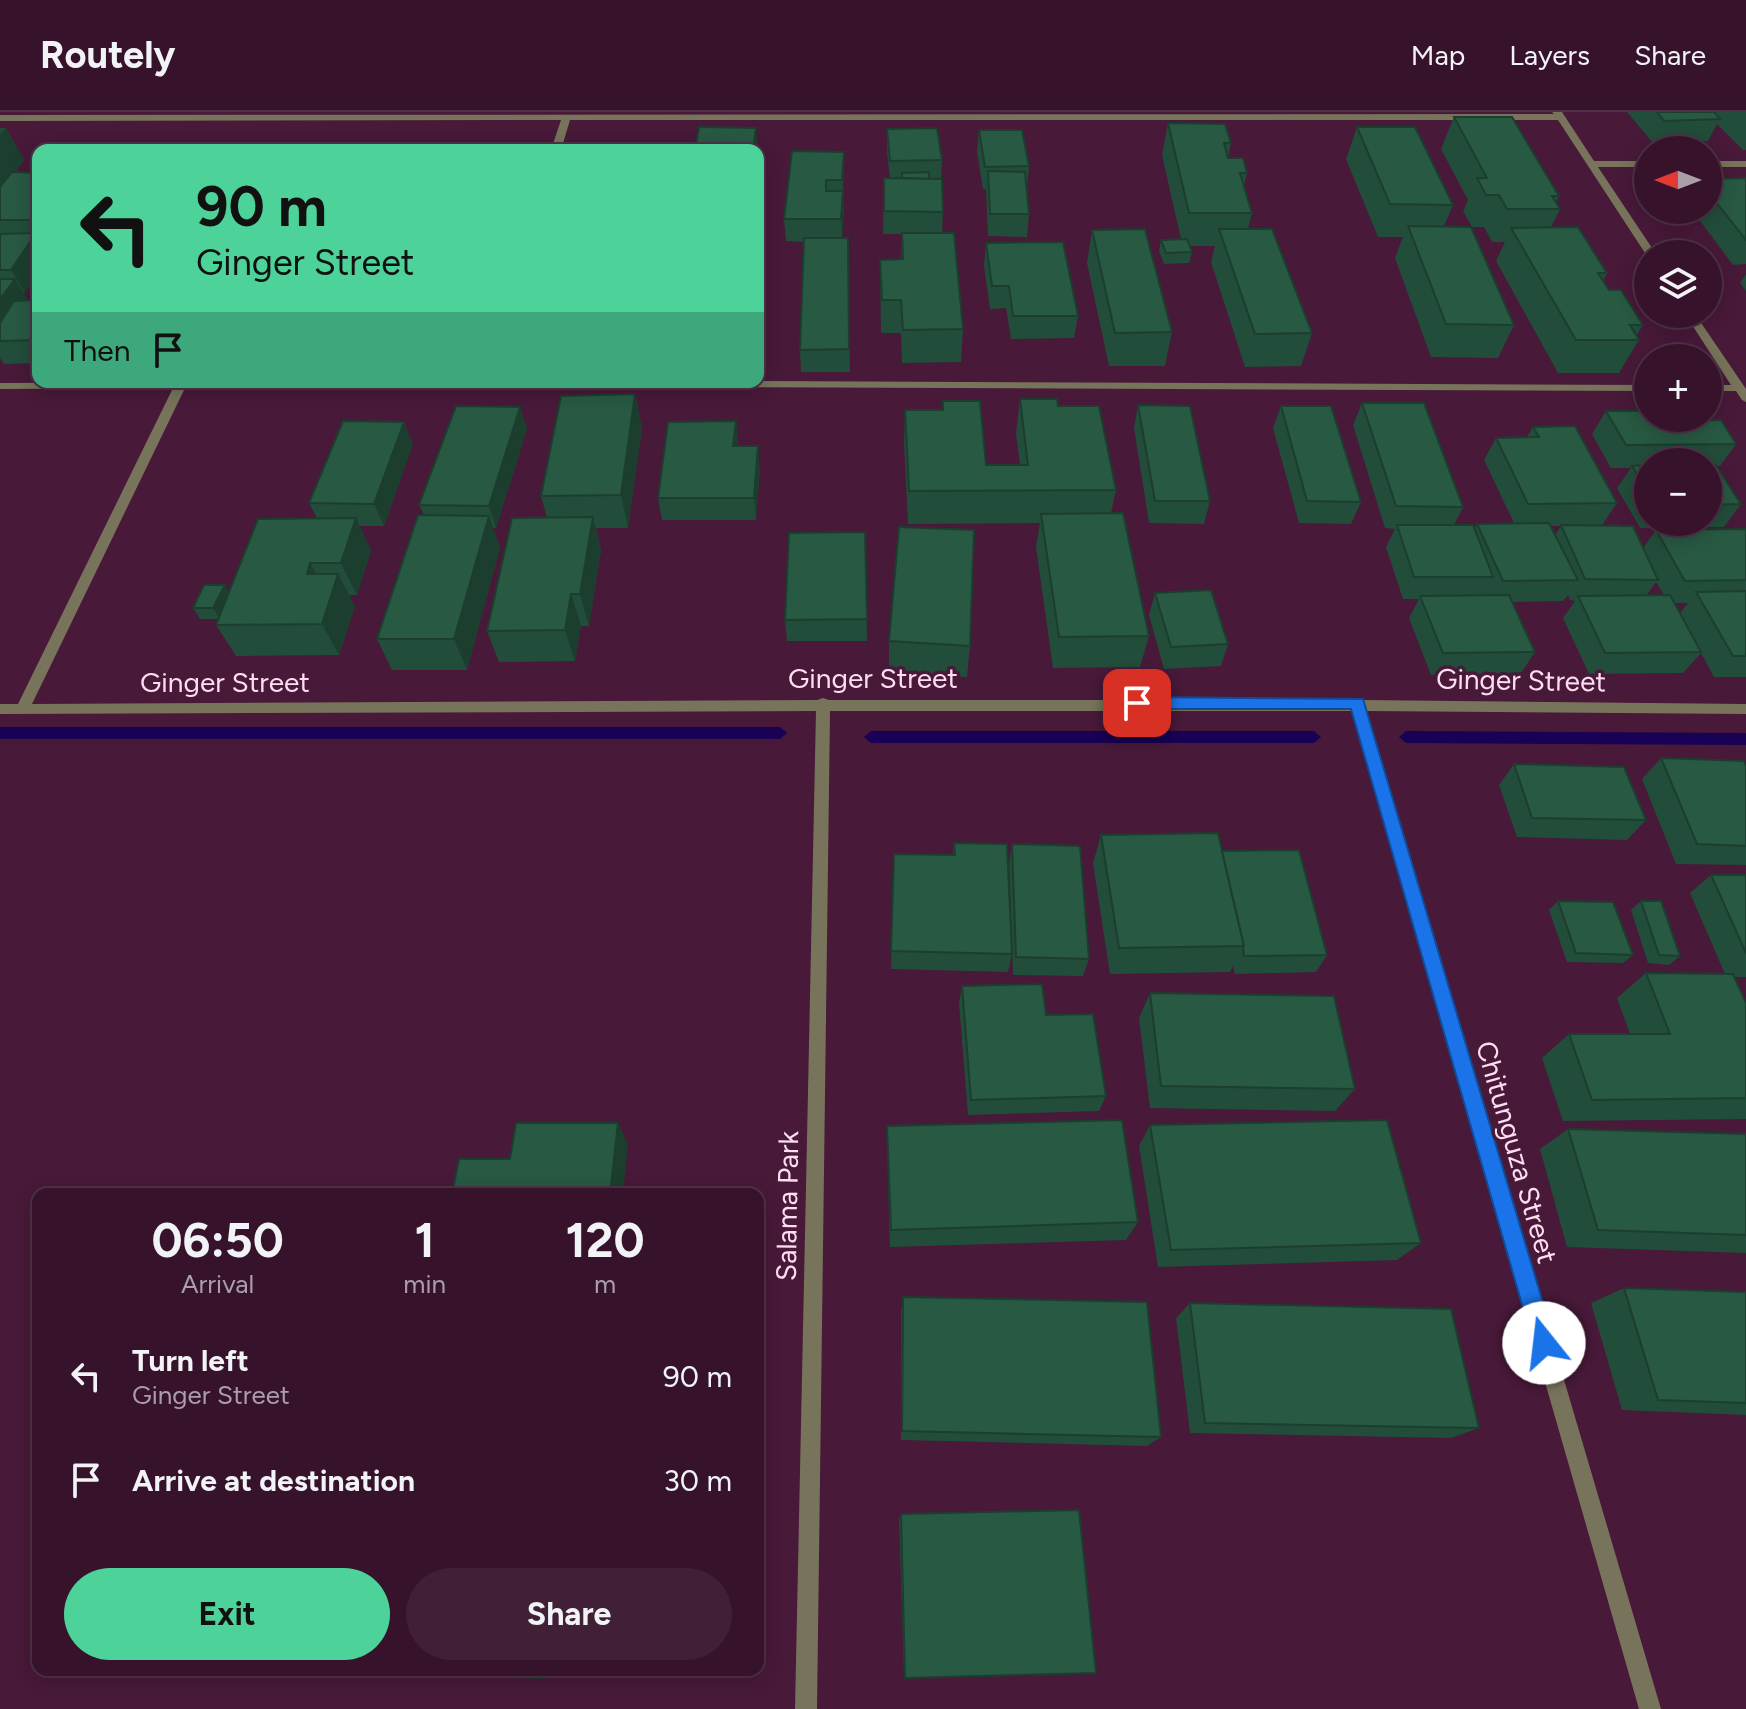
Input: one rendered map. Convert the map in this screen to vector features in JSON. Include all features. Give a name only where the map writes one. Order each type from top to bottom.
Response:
[{"type":"street","points":[[0,118],[1559,114],[1642,240]]},
{"type":"street","points":[[558,144],[567,117]]},
{"type":"street","points":[[1593,164],[1634,164]]},
{"type":"street","points":[[1722,164],[1746,164]]},
{"type":"street","points":[[1700,328],[1741,386]]},
{"type":"street","points":[[764,383],[1634,388]]},
{"type":"street","points":[[0,386],[32,386]]},
{"type":"street","points":[[22,709],[179,388]]},
{"type":"street","name":"Ginger Street","points":[[0,709],[823,703],[1357,703],[1746,709]]},
{"type":"street","name":"Salama Park","points":[[806,1709],[823,703]]},
{"type":"street","name":"Chitunguza Street","points":[[1357,703],[1650,1709]]},
{"type":"building","points":[[1657,112],[1714,112],[1720,119],[1664,121]]},
{"type":"building","points":[[1454,117],[1512,117],[1559,196],[1552,196],[1560,209],[1507,209],[1499,195],[1486,195],[1477,178],[1487,178]]},
{"type":"building","points":[[1168,123],[1225,124],[1231,143],[1224,143],[1228,158],[1243,158],[1247,173],[1240,173],[1252,213],[1189,213]]},
{"type":"building","points":[[699,127],[756,128],[754,144],[696,144]]},
{"type":"building","points":[[1357,127],[1415,127],[1453,205],[1390,204]]},
{"type":"building","points":[[937,128],[942,160],[890,161],[887,129]]},
{"type":"building","points":[[979,130],[1022,130],[1029,166],[985,167]]},
{"type":"building","points":[[792,151],[844,152],[842,180],[826,180],[826,191],[843,191],[841,219],[784,219]]},
{"type":"building","points":[[988,171],[1025,172],[1029,214],[990,214]]},
{"type":"building","points":[[12,172],[32,173],[32,220],[0,220],[0,187]]},
{"type":"building","points":[[929,172],[929,179],[902,178],[902,173]]},
{"type":"building","points":[[884,178],[942,179],[943,212],[884,211]]},
{"type":"building","points":[[1746,178],[1746,240],[1722,210],[1722,179]]},
{"type":"building","points":[[1408,226],[1471,227],[1514,325],[1446,324]]},
{"type":"building","points":[[1578,227],[1607,273],[1598,273],[1609,290],[1621,290],[1634,311],[1634,325],[1630,325],[1639,340],[1576,340],[1511,228]]},
{"type":"building","points":[[1145,229],[1172,332],[1115,333],[1092,230]]},
{"type":"building","points":[[1219,229],[1272,229],[1312,333],[1255,334]]},
{"type":"building","points":[[32,233],[32,239],[11,270],[0,270],[0,234]]},
{"type":"building","points":[[902,233],[954,233],[963,329],[903,330],[901,300],[882,300],[880,260],[903,259]]},
{"type":"building","points":[[804,238],[848,238],[849,349],[800,350]]},
{"type":"building","points":[[1187,239],[1192,252],[1166,253],[1161,240]]},
{"type":"building","points":[[1063,242],[1078,316],[1013,316],[1009,286],[992,286],[986,243]]},
{"type":"building","points":[[0,279],[15,279],[0,299]]},
{"type":"building","points":[[32,300],[32,340],[0,341],[0,323],[14,301]]},
{"type":"building","points":[[635,394],[621,495],[541,496],[561,396]]},
{"type":"building","points":[[1020,399],[1057,399],[1058,406],[1099,406],[1116,490],[909,491],[905,410],[943,410],[943,401],[980,401],[986,465],[1028,465]]},
{"type":"building","points":[[1362,403],[1424,403],[1463,507],[1396,506]]},
{"type":"building","points":[[1138,405],[1190,406],[1210,501],[1155,501]]},
{"type":"building","points":[[456,406],[520,407],[489,506],[419,505]]},
{"type":"building","points":[[1281,406],[1331,406],[1361,502],[1307,501]]},
{"type":"building","points":[[1606,411],[1634,411],[1634,432],[1722,432],[1722,422],[1736,444],[1626,445]]},
{"type":"building","points":[[343,421],[404,422],[374,504],[309,503]]},
{"type":"building","points":[[736,421],[733,446],[758,446],[754,498],[658,498],[668,422]]},
{"type":"building","points":[[1575,426],[1617,503],[1528,504],[1496,438],[1539,437],[1533,427]]},
{"type":"building","points":[[1722,475],[1741,504],[1722,505]]},
{"type":"building","points":[[1123,513],[1149,636],[1059,637],[1041,514]]},
{"type":"building","points":[[418,515],[489,516],[454,639],[377,639]]},
{"type":"building","points":[[593,517],[580,594],[571,594],[565,630],[487,631],[512,518]]},
{"type":"building","points":[[356,518],[341,563],[310,563],[307,574],[338,574],[322,624],[216,625],[258,519]]},
{"type":"building","points":[[1549,523],[1578,580],[1503,581],[1477,524]]},
{"type":"building","points":[[1397,525],[1473,525],[1493,577],[1414,577]]},
{"type":"building","points":[[1561,525],[1633,526],[1634,536],[1638,536],[1658,580],[1585,579]]},
{"type":"building","points":[[899,527],[974,530],[970,646],[889,641]]},
{"type":"building","points":[[1722,529],[1746,529],[1746,580],[1685,581],[1659,536],[1722,536]]},
{"type":"building","points":[[865,532],[867,619],[785,620],[789,533]]},
{"type":"building","points":[[204,585],[225,585],[213,608],[193,608]]},
{"type":"building","points":[[1211,590],[1228,644],[1171,647],[1155,593]]},
{"type":"building","points":[[1746,591],[1746,656],[1733,656],[1696,592]]},
{"type":"building","points":[[1509,595],[1535,652],[1443,653],[1420,596]]},
{"type":"building","points":[[1670,595],[1701,652],[1605,653],[1578,596]]},
{"type":"building","points":[[1661,758],[1744,761],[1746,846],[1697,844]]},
{"type":"building","points":[[1514,764],[1624,767],[1646,820],[1532,818]]},
{"type":"building","points":[[1218,833],[1244,946],[1119,948],[1101,835]]},
{"type":"building","points":[[954,843],[1007,844],[1012,954],[891,951],[894,854],[955,855]]},
{"type":"building","points":[[1012,844],[1080,846],[1089,959],[1016,957]]},
{"type":"building","points":[[1299,850],[1327,955],[1244,956],[1222,851]]},
{"type":"building","points":[[1711,875],[1746,875],[1746,953]]},
{"type":"building","points":[[1558,901],[1613,902],[1633,955],[1576,953]]},
{"type":"building","points":[[1641,901],[1661,901],[1680,956],[1659,955]]},
{"type":"building","points":[[1646,973],[1733,974],[1746,1003],[1746,1098],[1592,1100],[1569,1034],[1670,1034]]},
{"type":"building","points":[[1042,984],[1046,1015],[1093,1014],[1106,1096],[971,1100],[962,986]]},
{"type":"building","points":[[1150,993],[1334,996],[1355,1089],[1161,1086]]},
{"type":"building","points":[[1122,1120],[1138,1222],[891,1230],[887,1126]]},
{"type":"building","points":[[1387,1120],[1421,1243],[1171,1250],[1150,1125]]},
{"type":"building","points":[[516,1123],[618,1123],[611,1188],[453,1188],[459,1159],[510,1159]]},
{"type":"building","points":[[1568,1129],[1746,1134],[1746,1235],[1598,1230]]},
{"type":"building","points":[[1624,1288],[1746,1292],[1746,1403],[1658,1400]]},
{"type":"building","points":[[903,1297],[1147,1302],[1161,1437],[902,1431]]},
{"type":"building","points":[[1190,1303],[1451,1309],[1479,1428],[1205,1423]]},
{"type":"building","points":[[1079,1510],[1096,1673],[905,1678],[901,1514]]},
{"type":"building","points":[[484,1676],[544,1676],[544,1678]]},
{"type":"waterway","points":[[0,733],[780,733]]},
{"type":"waterway","points":[[871,737],[1314,737]]},
{"type":"waterway","points":[[1406,737],[1746,739]]},
{"type":"route","points":[[1137,703],[1357,703],[1544,1343]]}]
